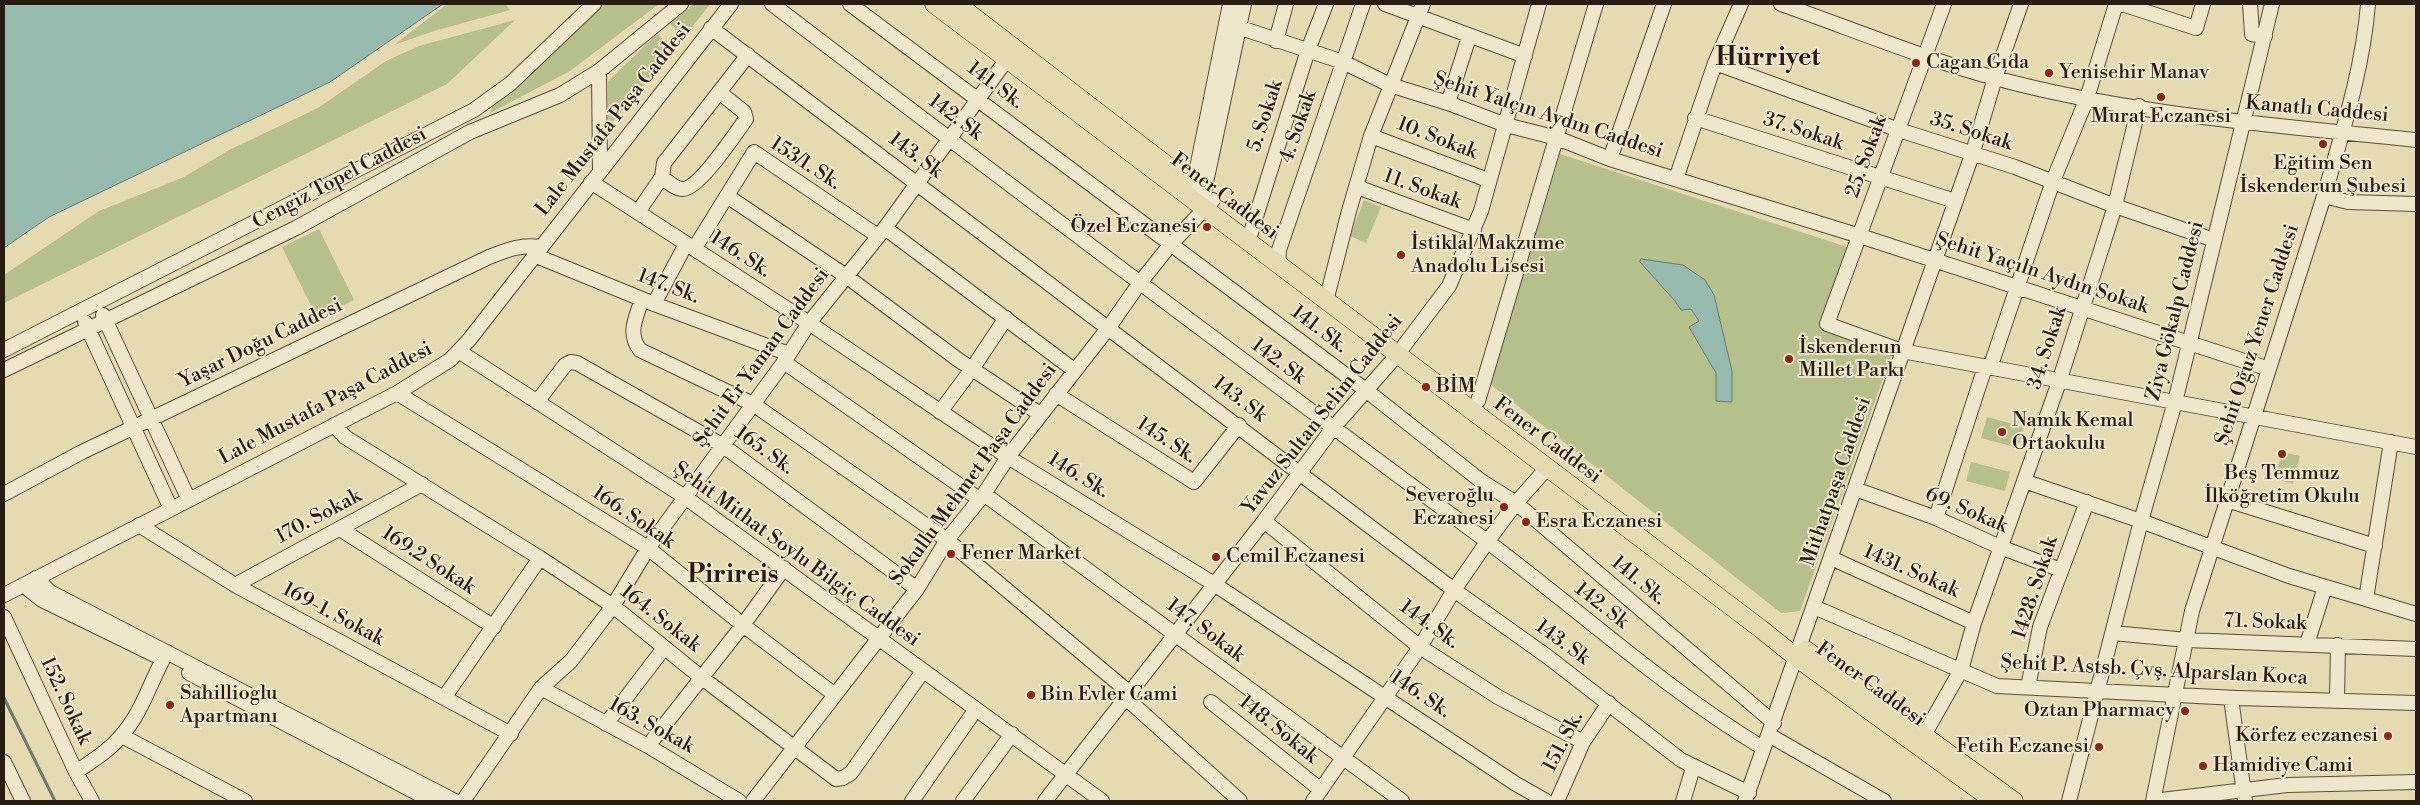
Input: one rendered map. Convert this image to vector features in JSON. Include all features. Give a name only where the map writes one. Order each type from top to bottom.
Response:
[{"type":"main road","name":"Fener Caddesi","points":[[934,4],[1201,199]]},
{"type":"main road","name":"Fener Caddesi","points":[[957,4],[1201,199],[1401,350],[1547,468],[1761,629],[1924,735],[2014,801]]},
{"type":"main road","name":"Fener Caddesi","points":[[1401,350],[1478,401],[1761,613],[1799,652],[1994,801]]},
{"type":"street","name":"Cengiz Topel Caddesi","points":[[4,350],[98,304],[474,110],[510,84],[594,4]]},
{"type":"street","name":"Cengiz Topel Caddesi","points":[[4,370],[296,228],[470,132],[560,95],[599,71],[681,4]]},
{"type":"street","name":"Lale Mustafa Paşa Caddesi","points":[[4,595],[397,393],[431,373],[460,352],[731,4]]},
{"type":"street","name":"142. Sk","points":[[772,4],[1139,284],[1487,542],[1656,675],[1722,723],[1763,748]]},
{"type":"street","name":"141. Sk.","points":[[850,4],[1367,391],[1481,481],[1516,503],[1772,729],[1884,801]]},
{"type":"street","points":[[1201,199],[1232,25],[1230,4]]},
{"type":"street","points":[[1232,25],[1244,4]]},
{"type":"street","points":[[1276,41],[1286,4]]},
{"type":"street","name":"5. Sokak","points":[[1249,236],[1308,50],[1326,4]]},
{"type":"street","name":"4. Sokak","points":[[1278,257],[1363,4]]},
{"type":"street","points":[[1385,4],[1421,10],[1469,37],[1525,56]]},
{"type":"street","name":"Yavuz Sultan Selim Caddesi","points":[[1045,801],[1264,522],[1333,428],[1401,350],[1449,286],[1481,211],[1488,180],[1506,124],[1539,4]]},
{"type":"street","points":[[1478,401],[1596,4]]},
{"type":"street","points":[[1610,159],[1664,4]]},
{"type":"street","points":[[1676,179],[1715,63],[1741,4]]},
{"type":"street","name":"Kanatlı Caddesi","points":[[1781,4],[1995,78],[2087,98],[2243,124],[2416,140]]},
{"type":"street","name":"25. Sokak","points":[[1902,351],[1827,324],[1944,4]]},
{"type":"street","name":"Mithatpaşa Caddesi","points":[[1747,797],[1973,152],[1995,78],[2021,4]]},
{"type":"street","points":[[1936,518],[2053,181],[2087,98],[2116,4]]},
{"type":"street","points":[[2122,4],[2196,28],[2203,4]]},
{"type":"street","points":[[2250,4],[2252,34],[2265,36]]},
{"type":"street","name":"Ziya Gökalp Caddesi","points":[[2069,801],[2141,521],[2175,402],[2272,4]]},
{"type":"street","name":"Şehit Oğuz Yener Caddesi","points":[[2153,801],[2192,611],[2324,196],[2342,132],[2366,32],[2368,4]]},
{"type":"street","points":[[1327,295],[1371,136],[1421,10]]},
{"type":"street","name":"Şehit Yalçın Aydın Caddesi","points":[[1232,25],[1343,62],[1390,85],[1506,124],[1557,138],[1610,159],[1860,236]]},
{"type":"street","name":"143. Sk","points":[[711,28],[1239,425],[1454,590],[1693,768],[1747,797]]},
{"type":"street","points":[[1448,103],[1469,37]]},
{"type":"street","points":[[638,212],[662,177],[664,163],[748,55]]},
{"type":"street","name":"Şehit Er Yaman Caddesi","points":[[463,801],[541,688],[571,662],[613,606],[648,548],[786,358],[809,323],[918,183],[1007,59]]},
{"type":"street","name":"35. Sokak","points":[[1715,63],[1899,130],[1973,152],[2115,206],[2214,240]]},
{"type":"street","points":[[599,71],[600,171]]},
{"type":"street","points":[[662,177],[683,189],[696,183],[746,119],[744,112],[718,92]]},
{"type":"street","name":"34. Sokak","points":[[1924,735],[1961,670],[1974,623],[2059,382],[2081,307],[2115,206],[2139,106]]},
{"type":"street","name":"37. Sokak","points":[[1695,118],[1955,201]]},
{"type":"street","name":"10. Sokak","points":[[1371,136],[1488,180]]},
{"type":"street","name":"153/1. Sk.","points":[[881,232],[754,152],[727,196],[648,302],[632,334],[633,342],[640,350],[753,404],[947,540],[1128,696],[1240,801]]},
{"type":"street","name":"146. Sk.","points":[[591,182],[809,323],[940,412],[1214,584],[1386,696],[1516,784],[1546,801]]},
{"type":"street","name":"11. Sokak","points":[[1357,187],[1474,230]]},
{"type":"street","points":[[727,196],[846,276],[972,370],[1040,414]]},
{"type":"street","points":[[2324,196],[2348,202],[2416,204]]},
{"type":"street","name":"Sokullu Mehmet Paşa Caddesi","points":[[753,801],[917,589],[947,540],[982,497],[1008,456],[1109,327],[1139,284],[1170,245],[1201,199]]},
{"type":"street","points":[[881,232],[1006,318],[1074,370]]},
{"type":"street","name":"Şehit Yaçıln Aydın Sokak","points":[[1860,236],[2269,369]]},
{"type":"street","name":"Yaşar Doğu Caddesi","points":[[4,494],[150,419],[489,257],[514,247],[527,245],[537,251]]},
{"type":"street","name":"147. Sk.","points":[[537,251],[648,302],[786,358],[982,497]]},
{"type":"street","points":[[98,304],[189,500]]},
{"type":"street","points":[[80,312],[171,509]]},
{"type":"street","points":[[940,412],[972,370],[1006,318]]},
{"type":"street","points":[[1902,351],[2059,382],[2416,447]]},
{"type":"street","name":"Şehit Mithat Soylu Bilgiç Caddesi","points":[[460,352],[685,497],[1102,801]]},
{"type":"street","name":"165. Sk.","points":[[536,402],[565,364],[577,362],[722,445],[917,589]]},
{"type":"street","name":"166. Sokak","points":[[397,393],[648,548],[743,625],[835,695]]},
{"type":"street","name":"145. Sk.","points":[[1056,394],[1194,482],[1239,425]]},
{"type":"street","name":"164. Sokak","points":[[334,425],[346,437],[540,558],[613,606],[702,678],[830,776],[843,778],[851,773],[923,671]]},
{"type":"street","points":[[2366,599],[2391,442]]},
{"type":"street","points":[[1317,798],[1420,647],[1454,590],[1487,542],[1516,503],[1547,468]]},
{"type":"street","points":[[2024,482],[2141,521],[2211,548],[2416,614]]},
{"type":"street","name":"170. Sokak","points":[[235,585],[422,484]]},
{"type":"street","name":"69. Sokak","points":[[1855,489],[1936,518],[2000,547],[2061,570]]},
{"type":"street","name":"147. Sokak","points":[[982,497],[1176,634],[1342,759],[1402,801]]},
{"type":"street","points":[[2226,500],[2375,546]]},
{"type":"street","name":"1428. Sokak","points":[[2028,687],[2040,627],[2086,502]]},
{"type":"street","name":"144. Sk.","points":[[1264,522],[1420,647],[1498,697],[1583,742]]},
{"type":"street","name":"169-1. Sokak","points":[[139,525],[235,585],[510,734]]},
{"type":"street","name":"169.2 Sokak","points":[[340,529],[494,627]]},
{"type":"street","points":[[444,698],[540,558]]},
{"type":"street","name":"1431. Sokak","points":[[1831,558],[1974,623]]},
{"type":"street","points":[[648,746],[743,625],[784,568]]},
{"type":"street","points":[[36,578],[50,592],[432,801]]},
{"type":"street","points":[[23,585],[42,600],[166,655],[455,801]]},
{"type":"street","points":[[2307,644],[2325,586]]},
{"type":"street","name":"Şehit P. Astsb. Çvş. Alparslan Koca","points":[[1814,607],[1997,686],[2231,698],[2416,703]]},
{"type":"street","name":"152. Sokak","points":[[4,617],[76,772],[92,801]]},
{"type":"street","name":"71. Sokak","points":[[2113,633],[2186,640],[2416,649]]},
{"type":"street","points":[[2337,700],[2338,645]]},
{"type":"street","points":[[606,724],[664,648]]},
{"type":"street","points":[[76,772],[107,750],[122,736],[136,715],[166,655]]},
{"type":"street","name":"163. Sokak","points":[[541,688],[648,746],[739,801]]},
{"type":"street","points":[[2231,698],[2244,796]]},
{"type":"street","name":"148. Sokak","points":[[1210,702],[1317,798]]},
{"type":"street","name":"151. Sk.","points":[[1557,801],[1583,742],[1608,703]]},
{"type":"street","points":[[912,801],[976,709]]},
{"type":"street","points":[[963,801],[1012,734]]},
{"type":"street","points":[[122,736],[245,801]]},
{"type":"street","points":[[4,762],[22,801]]},
{"type":"street","points":[[1683,801],[1693,768]]},
{"type":"street","points":[[2153,801],[2244,796],[2288,785],[2416,782]]},
{"type":"green space","points":[[447,4],[505,4],[510,10],[434,31],[394,45]]},
{"type":"green space","points":[[600,4],[659,4],[570,71],[490,113],[492,107],[510,93]]},
{"type":"green space","points":[[694,4],[710,4],[684,38],[670,24]]},
{"type":"green space","points":[[515,20],[447,84],[4,303],[4,275],[99,211],[184,177],[231,149],[318,108],[386,61],[419,46]]},
{"type":"green space","points":[[657,34],[675,50],[608,127],[608,81]]},
{"type":"green space","name":"İskenderun Millet Parkı","points":[[1560,154],[1847,247],[1821,329],[1891,356],[1800,611],[1781,613],[1490,384]]},
{"type":"green space","points":[[1364,200],[1381,207],[1366,243],[1350,236]]},
{"type":"green space","points":[[319,229],[354,300],[317,318],[282,247]]},
{"type":"green space","points":[[1987,417],[2024,427],[2018,448],[1981,438]]},
{"type":"green space","points":[[2282,452],[2300,456],[2293,484],[2275,479]]},
{"type":"green space","points":[[1971,462],[2010,472],[2005,491],[1966,481]]},
{"type":"water","points":[[4,4],[443,4],[330,82],[49,217],[4,248]]},
{"type":"water","points":[[1641,259],[1683,265],[1705,280],[1714,295],[1732,371],[1732,402],[1716,401],[1716,373],[1689,327],[1699,321],[1691,309],[1681,310],[1640,262]]},
{"type":"waterway","points":[[4,698],[55,801]]},
{"type":"place","name":"Cagan Gıda","points":[[1916,63]]},
{"type":"place","name":"Yenisehir Manav","points":[[2049,73]]},
{"type":"place","name":"Murat Eczanesi","points":[[2161,97]]},
{"type":"place","name":"Eğitim Sen İskenderun Şubesi","points":[[2323,144]]},
{"type":"place","name":"Özel Eczanesi","points":[[1207,227]]},
{"type":"place","name":"İstiklal Makzume Anadolu Lisesi","points":[[1401,255]]},
{"type":"place","name":"İskenderun Millet Parkı","points":[[1789,359]]},
{"type":"place","name":"BİM","points":[[1426,387]]},
{"type":"place","name":"Namık Kemal Ortaokulu","points":[[2002,432]]},
{"type":"place","name":"Beş Temmuz İlköğretim Okulu","points":[[2282,454]]},
{"type":"place","name":"Severoğlu Eczanesi","points":[[1504,507]]},
{"type":"place","name":"Esra Eczanesi","points":[[1526,522]]},
{"type":"place","name":"Fener Market","points":[[951,554]]},
{"type":"place","name":"Cemil Eczanesi","points":[[1216,557]]},
{"type":"place","name":"Bin Evler Cami","points":[[1031,695]]},
{"type":"place","name":"Sahillioglu Apartmanı","points":[[170,705]]},
{"type":"place","name":"Oztan Pharmacy","points":[[2185,711]]},
{"type":"place","name":"Körfez eczanesi","points":[[2388,736]]},
{"type":"place","name":"Fetih Eczanesi","points":[[2099,747]]},
{"type":"place","name":"Hamidiye Cami","points":[[2203,766]]},
{"type":"district","name":"Hürriyet","points":[[1768,59]]},
{"type":"district","name":"Pirireis","points":[[733,576]]}]
